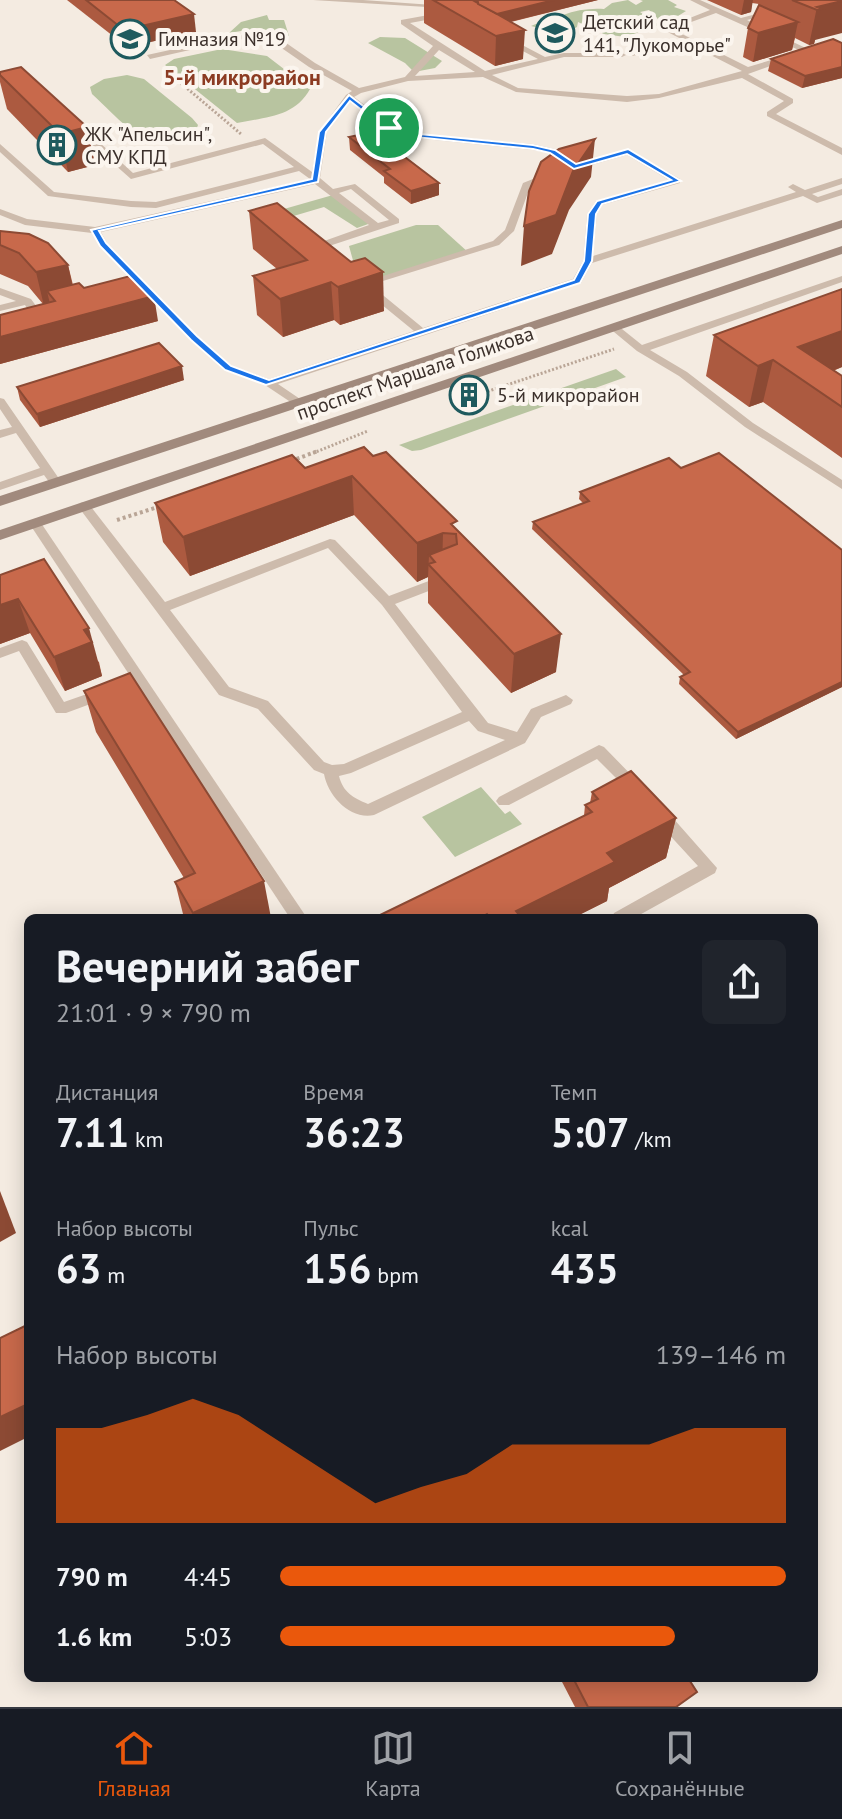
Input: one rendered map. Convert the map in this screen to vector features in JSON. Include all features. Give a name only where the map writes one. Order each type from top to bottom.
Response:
[{"type":"main road","name":"проспект Маршала Голикова","points":[[0,501],[52,477],[299,403],[840,226]]},
{"type":"main road","name":"проспект Маршала Голикова","points":[[0,535],[842,250]]},
{"type":"lane","points":[[317,0],[446,6],[455,12],[404,22]]},
{"type":"lane","points":[[372,3],[484,74],[516,90],[627,99],[659,96],[812,50],[694,0]]},
{"type":"lane","points":[[752,7],[766,13]]},
{"type":"lane","points":[[716,10],[666,29],[745,72],[790,101],[770,114],[842,152]]},
{"type":"lane","points":[[740,20],[779,10]]},
{"type":"lane","points":[[493,32],[542,58]]},
{"type":"lane","points":[[150,57],[234,38],[260,36],[276,40],[354,94],[389,128],[408,135],[552,151],[574,167]]},
{"type":"lane","points":[[635,54],[690,41]]},
{"type":"lane","points":[[408,79],[438,46]]},
{"type":"lane","points":[[315,181],[323,132],[354,94],[408,79],[484,74],[542,58],[586,53],[622,55]]},
{"type":"lane","points":[[64,114],[131,176],[265,141],[297,169],[376,226]]},
{"type":"lane","points":[[823,142],[842,136]]},
{"type":"lane","points":[[0,147],[51,194],[131,204],[156,205],[297,169]]},
{"type":"lane","points":[[269,383],[577,281],[588,261],[592,214],[599,203],[677,181],[628,152],[574,167],[526,185],[509,231],[496,243],[362,284]]},
{"type":"lane","points":[[0,212],[25,222],[95,230],[315,181]]},
{"type":"lane","points":[[588,261],[842,181]]},
{"type":"lane","points":[[328,256],[316,247],[396,221],[352,186],[332,192]]},
{"type":"lane","points":[[793,187],[817,200],[842,192]]},
{"type":"lane","points":[[95,230],[103,244],[194,338],[228,368],[269,383],[299,403]]},
{"type":"lane","points":[[351,275],[420,331]]},
{"type":"lane","points":[[637,346],[842,279]]},
{"type":"lane","points":[[129,290],[144,286]]},
{"type":"lane","points":[[0,291],[27,301],[37,314]]},
{"type":"lane","points":[[0,308],[27,301]]},
{"type":"lane","points":[[0,324],[52,310]]},
{"type":"lane","points":[[613,327],[683,374],[749,425],[842,485]]},
{"type":"lane","points":[[0,401],[52,477],[0,486]]},
{"type":"lane","points":[[0,434],[19,429]]},
{"type":"lane","points":[[84,506],[224,691],[263,705],[319,766],[331,771],[346,769],[471,714]]},
{"type":"lane","points":[[35,523],[296,914]]},
{"type":"lane","points":[[162,608],[330,543],[387,602],[483,727],[520,739]]},
{"type":"lane","points":[[387,602],[448,578]]},
{"type":"lane","points":[[0,653],[22,645],[61,709],[138,680]]},
{"type":"lane","points":[[331,771],[332,786],[348,803],[368,811],[520,739],[536,713],[566,700]]},
{"type":"lane","points":[[504,801],[599,751],[634,796],[709,868],[627,914]]},
{"type":"path","points":[[150,57],[253,144]]},
{"type":"path","points":[[472,396],[637,346]]},
{"type":"path","points":[[288,462],[379,427]]},
{"type":"path","points":[[100,526],[172,502]]},
{"type":"green space","points":[[628,0],[636,5],[643,1],[640,0],[668,0],[677,5],[674,7],[686,11],[670,21],[659,20],[649,10],[640,12],[659,25],[625,37],[604,34],[578,22],[577,27],[571,30],[572,36],[531,26],[543,21],[560,21],[563,15],[604,9],[612,3]]},
{"type":"green space","points":[[267,15],[269,20],[284,20],[289,36],[259,28],[229,33],[241,22]]},
{"type":"green space","points":[[380,37],[405,38],[442,61],[435,68],[414,72],[405,63],[368,43]]},
{"type":"green space","points":[[222,49],[267,56],[310,89],[288,110],[237,123],[165,65],[174,59]]},
{"type":"green space","points":[[127,75],[144,79],[192,118],[198,125],[195,133],[162,141],[149,139],[127,126],[92,94],[90,87],[104,79]]},
{"type":"green space","points":[[333,195],[371,223],[357,228],[324,207],[280,220],[270,213]]},
{"type":"green space","points":[[416,225],[438,225],[469,253],[375,279],[354,264],[349,246]]},
{"type":"green space","points":[[616,369],[626,377],[421,450],[412,451],[399,445]]},
{"type":"green space","points":[[481,787],[505,814],[510,811],[522,824],[455,857],[422,817]]},
{"type":"building","points":[[86,0],[174,0],[194,14],[124,30]]},
{"type":"building","points":[[433,0],[475,0],[525,30],[496,36]]},
{"type":"building","points":[[475,0],[554,0],[497,14]]},
{"type":"building","points":[[792,0],[842,1],[817,7],[822,9],[817,10]]},
{"type":"building","points":[[759,5],[798,22],[758,33],[748,28]]},
{"type":"building","points":[[833,39],[842,43],[842,67],[805,76],[771,59]]},
{"type":"building","points":[[21,67],[87,127],[60,134],[0,75],[0,72]]},
{"type":"building","points":[[377,131],[398,146],[393,148],[439,183],[411,191],[384,171],[390,169],[349,137]]},
{"type":"building","points":[[595,139],[573,171],[556,215],[524,226],[529,191],[541,162],[559,149]]},
{"type":"building","points":[[277,203],[351,262],[365,258],[383,272],[338,287],[331,282],[280,299],[253,276],[307,260],[249,211]]},
{"type":"building","points":[[0,231],[29,234],[48,243],[68,265],[36,272],[19,253],[0,245]]},
{"type":"building","points":[[134,275],[154,296],[0,337],[0,315],[55,301],[47,291],[79,283],[84,288]]},
{"type":"building","points":[[842,289],[842,331],[798,347],[842,376],[842,407],[773,360],[758,366],[714,335]]},
{"type":"building","points":[[159,343],[182,366],[37,414],[17,387]]},
{"type":"building","points":[[364,447],[373,456],[386,452],[457,521],[451,524],[561,634],[514,654],[428,564],[435,562],[429,555],[457,544],[456,534],[443,533],[417,543],[352,476],[183,537],[155,503],[292,455],[305,468]]},
{"type":"building","points":[[719,453],[842,550],[842,682],[738,732],[680,677],[690,672],[533,522],[589,501],[580,492],[669,458],[681,468]]},
{"type":"building","points":[[44,559],[89,628],[84,630],[92,642],[54,657],[18,599],[0,605],[0,575]]},
{"type":"building","points":[[130,673],[264,881],[193,913],[175,882],[195,873],[84,691]]},
{"type":"building","points":[[631,771],[676,818],[607,853],[615,862],[516,911],[518,914],[382,914],[592,812],[585,805],[598,799],[592,792]]},
{"type":"building","points":[[24,1326],[24,1406],[0,1417],[0,1338]]},
{"type":"building","points":[[575,1682],[691,1682],[697,1692],[676,1707],[588,1707]]},
{"type":"place","name":"Детский сад 141, \"Лукоморье\"","points":[[555,33]]},
{"type":"place","name":"Гимназия №19","points":[[130,39]]},
{"type":"place","name":"ЖК \"Апельсин\", СМУ КПД","points":[[57,145]]},
{"type":"place","name":"5-й микрорайон","points":[[469,395]]},
{"type":"district","name":"5-й микрорайон","points":[[242,77]]},
{"type":"route","points":[[349,97],[389,128],[408,135],[552,151],[574,167],[628,152],[677,181],[599,203],[592,214],[588,261],[577,281],[269,383],[228,368],[194,338],[103,244],[95,230],[315,181],[323,132],[349,97]]}]
